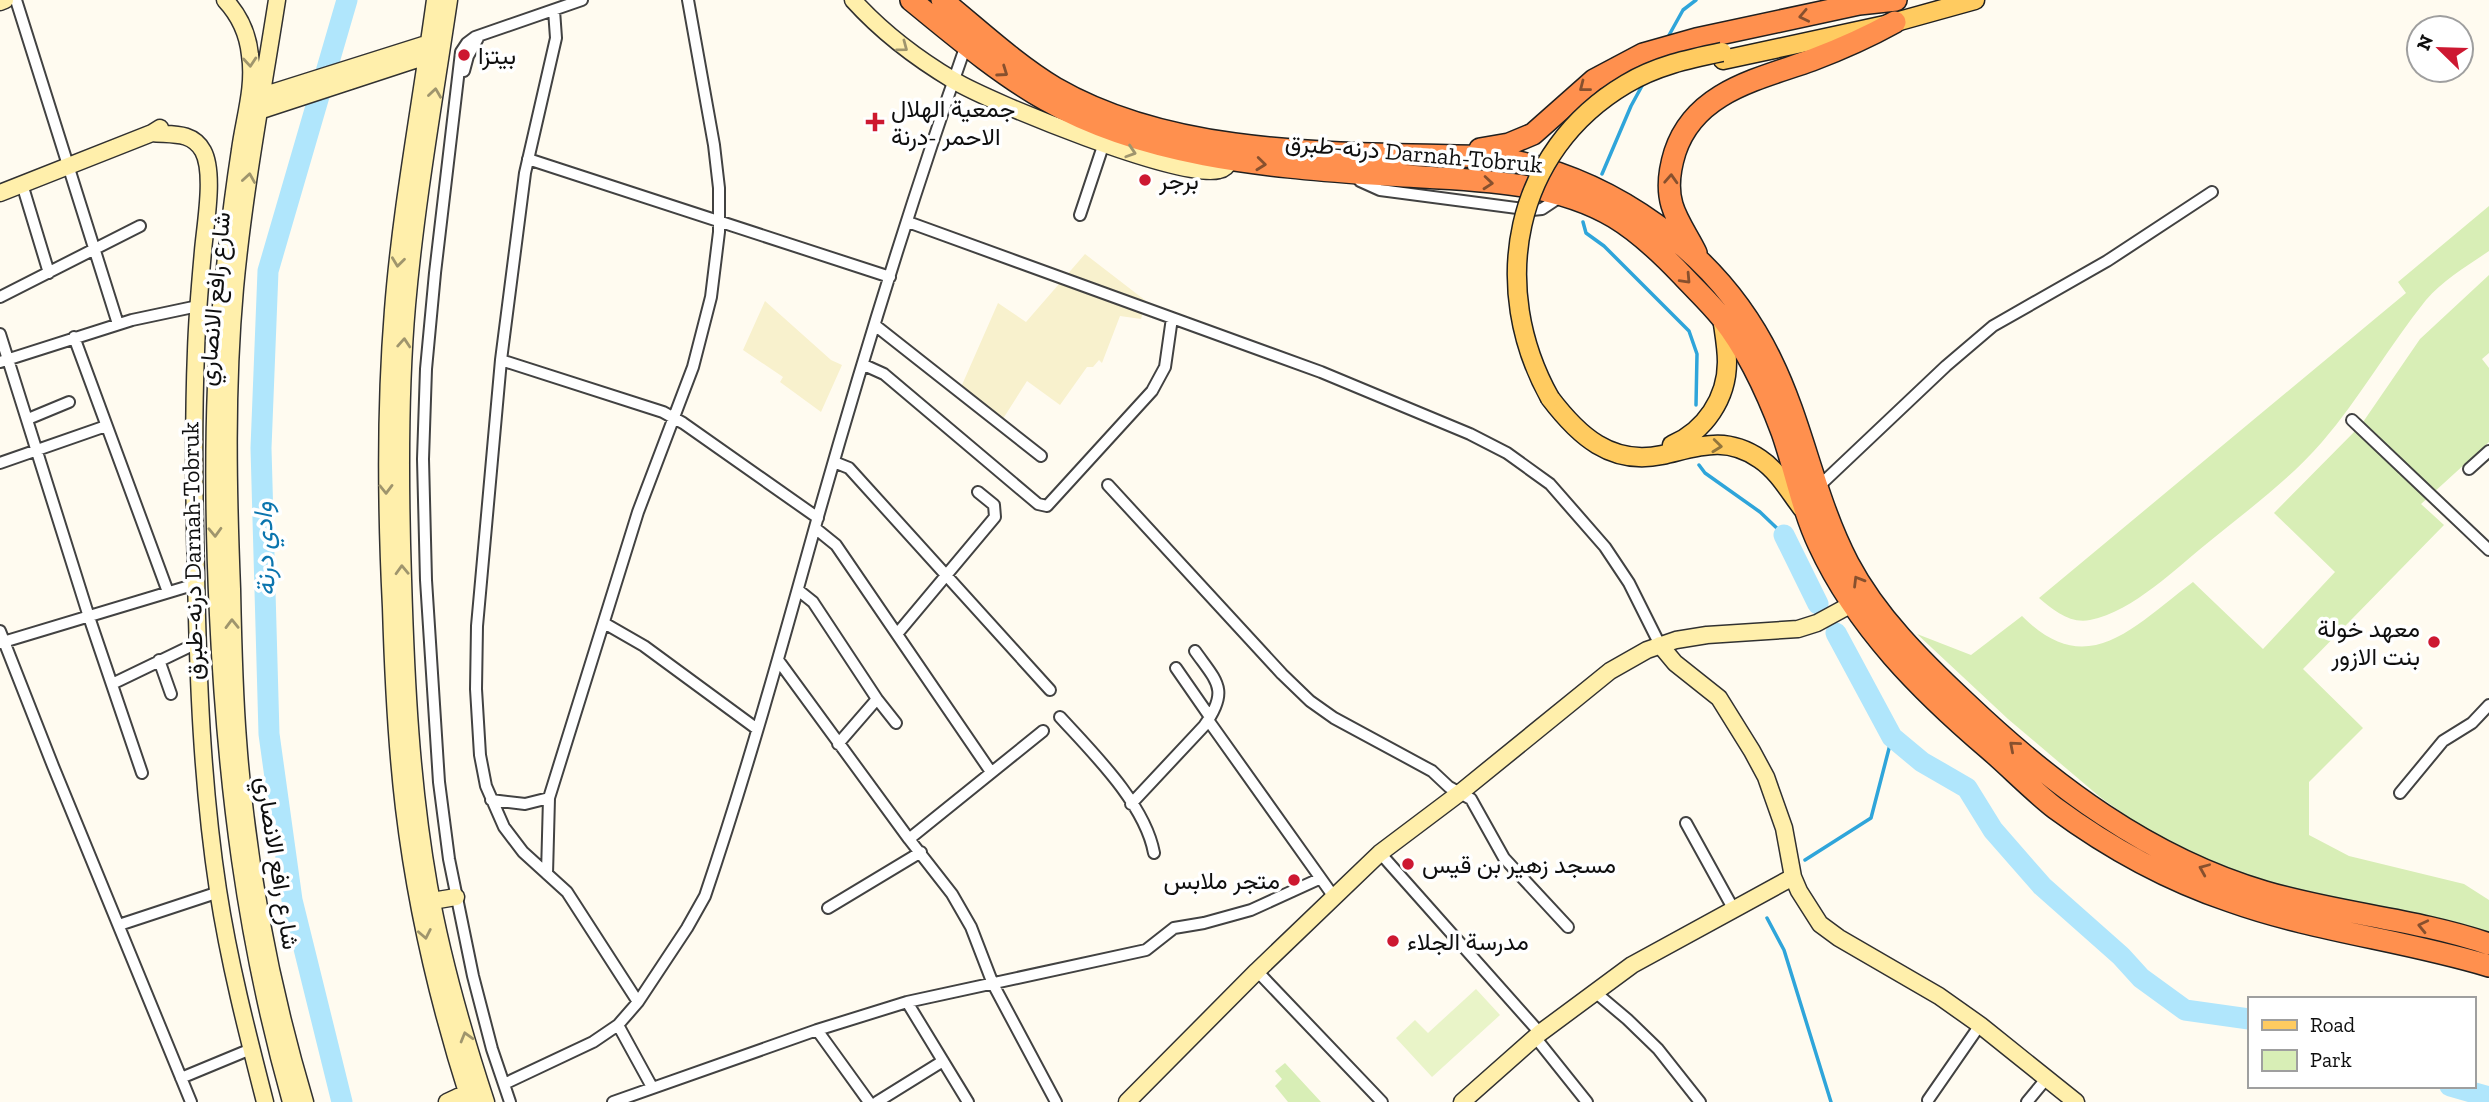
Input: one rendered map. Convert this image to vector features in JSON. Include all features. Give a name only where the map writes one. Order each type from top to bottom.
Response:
[{"type":"highway","name":"درنه-طبرق Darnah-Tobruk","points":[[911,0],[966,45],[1030,90],[1065,110],[1154,142],[1230,160],[1516,186],[1563,195],[1616,218],[1668,261],[1722,317],[1744,349],[1769,400],[1789,452],[1818,543],[1852,604],[1888,651],[1949,715],[2054,807],[2126,854],[2190,886],[2295,921],[2441,952],[2489,966]]},
{"type":"highway","name":"درنه-طبرق Darnah-Tobruk","points":[[942,0],[1055,88],[1127,119],[1184,134],[1251,146],[1354,154],[1492,157],[1518,161],[1588,183],[1640,212],[1702,264],[1728,291],[1772,360],[1816,489],[1838,543],[1855,576],[1874,604],[1965,703],[1996,730],[2104,816],[2177,858],[2263,892],[2440,929],[2489,944]]},
{"type":"highway","points":[[1447,156],[1509,144],[1533,134],[1594,80],[1643,54],[1696,39],[1859,5],[1896,0]]},
{"type":"highway","points":[[1702,264],[1677,217],[1671,194],[1674,158],[1689,124],[1707,105],[1728,91],[1758,77],[1866,38],[1895,22]]},
{"type":"main road","points":[[1807,515],[1780,478],[1759,458],[1733,448],[1705,444],[1652,457],[1618,454],[1584,436],[1566,418],[1533,340],[1524,291],[1527,242],[1545,186],[1574,139],[1615,102],[1663,76],[1722,56],[1941,0]]},
{"type":"main road","points":[[1722,56],[1895,22],[1975,0]]},
{"type":"main road","points":[[1554,395],[1581,424],[1613,444],[1644,451],[1675,444],[1699,430],[1716,405],[1727,362],[1722,317]]},
{"type":"street","points":[[16,0],[118,324]]},
{"type":"street","name":"شارع رافع الانصاري","points":[[277,0],[266,102],[239,252],[229,376],[227,483],[234,691],[243,792],[259,906],[282,1020],[305,1102]]},
{"type":"street","points":[[435,0],[393,308],[387,410],[387,537],[396,725],[411,853],[435,978],[472,1098]]},
{"type":"street","points":[[449,0],[429,49],[402,366],[400,450],[408,719],[418,813],[432,901],[449,973],[472,1098]]},
{"type":"street","points":[[510,1102],[482,1013],[456,897],[437,757],[427,592],[424,459],[430,321],[461,52],[467,43],[480,36],[582,0]]},
{"type":"street","points":[[547,874],[549,798],[638,512],[693,367],[704,329],[717,253],[719,188],[688,0]]},
{"type":"street","points":[[853,0],[894,40],[954,80],[1004,105],[1104,143],[1197,170],[1219,170],[1227,166],[1230,160]]},
{"type":"street","name":"درنه-طبرق Darnah-Tobruk","points":[[229,2],[247,40],[251,78],[228,239],[216,377],[215,528],[224,716],[247,916],[270,1025],[291,1102]]},
{"type":"street","points":[[554,10],[554,47],[528,159],[501,360],[478,596],[476,656],[480,755],[491,800],[513,840],[567,892],[638,1002]]},
{"type":"street","points":[[504,1084],[593,1042],[618,1025],[638,1002],[705,896],[778,660],[834,462],[966,45]]},
{"type":"street","points":[[266,102],[429,49]]},
{"type":"street","points":[[0,193],[152,133],[181,134],[200,146],[207,161],[208,199],[198,306],[194,412],[197,643],[201,722],[207,800],[219,892],[251,1049],[265,1102]]},
{"type":"street","points":[[1080,215],[1104,143]]},
{"type":"street","points":[[528,159],[891,277]]},
{"type":"street","points":[[22,184],[49,273]]},
{"type":"street","points":[[1816,489],[1946,366],[1993,326],[2106,261],[2212,192]]},
{"type":"street","points":[[908,222],[1321,372],[1470,434],[1524,463],[1556,490],[1605,547],[1668,643],[1680,653],[1681,667],[1718,698],[1762,769],[1784,828],[1793,877],[1820,924],[1940,996],[2076,1102]]},
{"type":"street","points":[[0,297],[140,226]]},
{"type":"street","points":[[4,360],[118,324],[198,306]]},
{"type":"street","points":[[864,365],[884,374],[1038,504],[1047,506],[1152,391],[1165,367],[1172,318]]},
{"type":"street","points":[[876,326],[1041,456]]},
{"type":"street","points":[[0,334],[4,360],[28,419],[89,617],[142,773]]},
{"type":"street","points":[[74,337],[168,592]]},
{"type":"street","points":[[501,360],[651,406],[673,417],[816,523],[836,545],[991,772]]},
{"type":"street","points":[[28,419],[69,402]]},
{"type":"street","points":[[2352,420],[2489,551]]},
{"type":"street","points":[[0,463],[106,426]]},
{"type":"street","points":[[2469,469],[2489,450]]},
{"type":"street","points":[[834,462],[849,468],[1050,690]]},
{"type":"street","points":[[1108,485],[1310,701],[1354,729],[1433,771],[1476,805],[1508,864],[1568,927]]},
{"type":"street","points":[[897,634],[995,517],[994,505],[978,492]]},
{"type":"street","points":[[191,1102],[1,639],[89,617],[196,584]]},
{"type":"street","points":[[798,590],[813,602],[896,723]]},
{"type":"street","points":[[1127,1102],[1257,971],[1380,853],[1461,792],[1609,671],[1632,657],[1668,643],[1707,635],[1798,629],[1852,604]]},
{"type":"street","points":[[604,624],[644,646],[757,729]]},
{"type":"street","points":[[112,684],[197,643]]},
{"type":"street","points":[[1131,804],[1209,718],[1218,698],[1219,686],[1195,651]]},
{"type":"street","points":[[159,660],[171,694]]},
{"type":"street","points":[[778,660],[909,839],[953,894],[971,927],[993,984],[1056,1102]]},
{"type":"street","points":[[1175,668],[1334,897]]},
{"type":"street","points":[[838,744],[877,699]]},
{"type":"street","points":[[2400,793],[2443,741],[2472,723],[2489,705]]},
{"type":"street","points":[[201,722],[224,716]]},
{"type":"street","points":[[1060,717],[1114,777],[1146,829],[1154,853]]},
{"type":"street","points":[[909,839],[1043,731]]},
{"type":"street","points":[[491,800],[525,804],[549,798]]},
{"type":"street","points":[[1686,823],[1734,910]]},
{"type":"street","points":[[828,908],[921,852]]},
{"type":"street","points":[[1380,853],[1537,1035],[1587,1102]]},
{"type":"street","points":[[1462,1102],[1537,1035],[1632,965],[1793,877]]},
{"type":"street","points":[[612,1102],[817,1030],[907,1002],[1146,950],[1174,928],[1251,910],[1319,879]]},
{"type":"street","points":[[119,925],[219,892]]},
{"type":"street","points":[[432,901],[456,897]]},
{"type":"street","points":[[1257,971],[1382,1102]]},
{"type":"street","points":[[1595,992],[1658,1049],[1700,1102]]},
{"type":"street","points":[[907,1002],[968,1102]]},
{"type":"street","points":[[618,1025],[652,1087]]},
{"type":"street","points":[[1928,1100],[1980,1025]]},
{"type":"street","points":[[817,1030],[869,1102]]},
{"type":"street","points":[[181,1078],[251,1049]]},
{"type":"street","points":[[883,1100],[943,1061]]},
{"type":"street","points":[[2027,1102],[2046,1079]]},
{"type":"shaded area","points":[[1085,254],[1146,301],[1141,319],[1120,316],[1102,363],[1099,360],[1093,367],[1087,367],[1060,405],[1027,381],[999,425],[958,394],[998,303],[1026,322]]},
{"type":"shaded area","points":[[765,301],[831,360],[842,365],[821,412],[780,382],[783,377],[743,350]]},
{"type":"green space","points":[[2489,206],[2489,251],[2448,280],[2426,300],[2336,425],[2282,482],[2169,575],[2123,608],[2083,621],[2069,618],[2039,598],[2406,293],[2398,282]]},
{"type":"green space","points":[[2489,275],[2489,353],[2482,359],[2489,368],[2489,442],[2421,504],[2444,525],[2303,669],[2363,728],[2309,782],[2309,835],[2349,856],[2464,884],[2489,900],[2489,935],[2228,874],[2149,832],[2100,797],[2008,719],[1917,634],[1971,655],[2022,616],[2046,636],[2068,645],[2090,646],[2110,640],[2131,629],[2193,582],[2263,649],[2335,572],[2274,513],[2361,425],[2420,339]]},
{"type":"green space","points":[[1476,989],[1500,1015],[1432,1077],[1396,1038],[1415,1020],[1428,1033]]},
{"type":"green space","points":[[1285,1063],[1321,1102],[1288,1102],[1275,1086],[1282,1079],[1275,1071]]},
{"type":"waterway","name":"وادي درنة","points":[[342,1102],[292,900],[269,734],[261,448],[268,271],[347,0]]},
{"type":"waterway","points":[[1668,37],[1683,10],[1696,0]]},
{"type":"waterway","points":[[1602,174],[1643,84]]},
{"type":"waterway","points":[[1583,222],[1586,233],[1604,246],[1689,331],[1697,354],[1696,405]]},
{"type":"waterway","points":[[1699,465],[1705,473],[1760,512],[1784,535]]},
{"type":"waterway","points":[[1784,535],[1818,604]]},
{"type":"waterway","points":[[1836,633],[1892,737],[1922,762],[1967,788],[1993,830],[2042,886],[2121,956],[2141,978],[2185,1010],[2248,1019]]},
{"type":"waterway","points":[[1805,860],[1871,818],[1892,737]]},
{"type":"waterway","points":[[1767,918],[1784,950],[1831,1102]]},
{"type":"waterway","points":[[2457,1088],[2489,1097]]},
{"type":"place","name":"بيتزا","points":[[464,55]]},
{"type":"place","name":"جمعية الهلال الاحمر -درنة","points":[[875,122]]},
{"type":"place","name":"برجر","points":[[1145,180]]},
{"type":"place","name":"معهد خولة بنت الازور","points":[[2434,642]]},
{"type":"place","name":"مسجد زهير بن قيس","points":[[1408,864]]},
{"type":"place","name":"متجر ملابس","points":[[1294,880]]},
{"type":"place","name":"مدرسة الجلاء","points":[[1393,941]]}]
